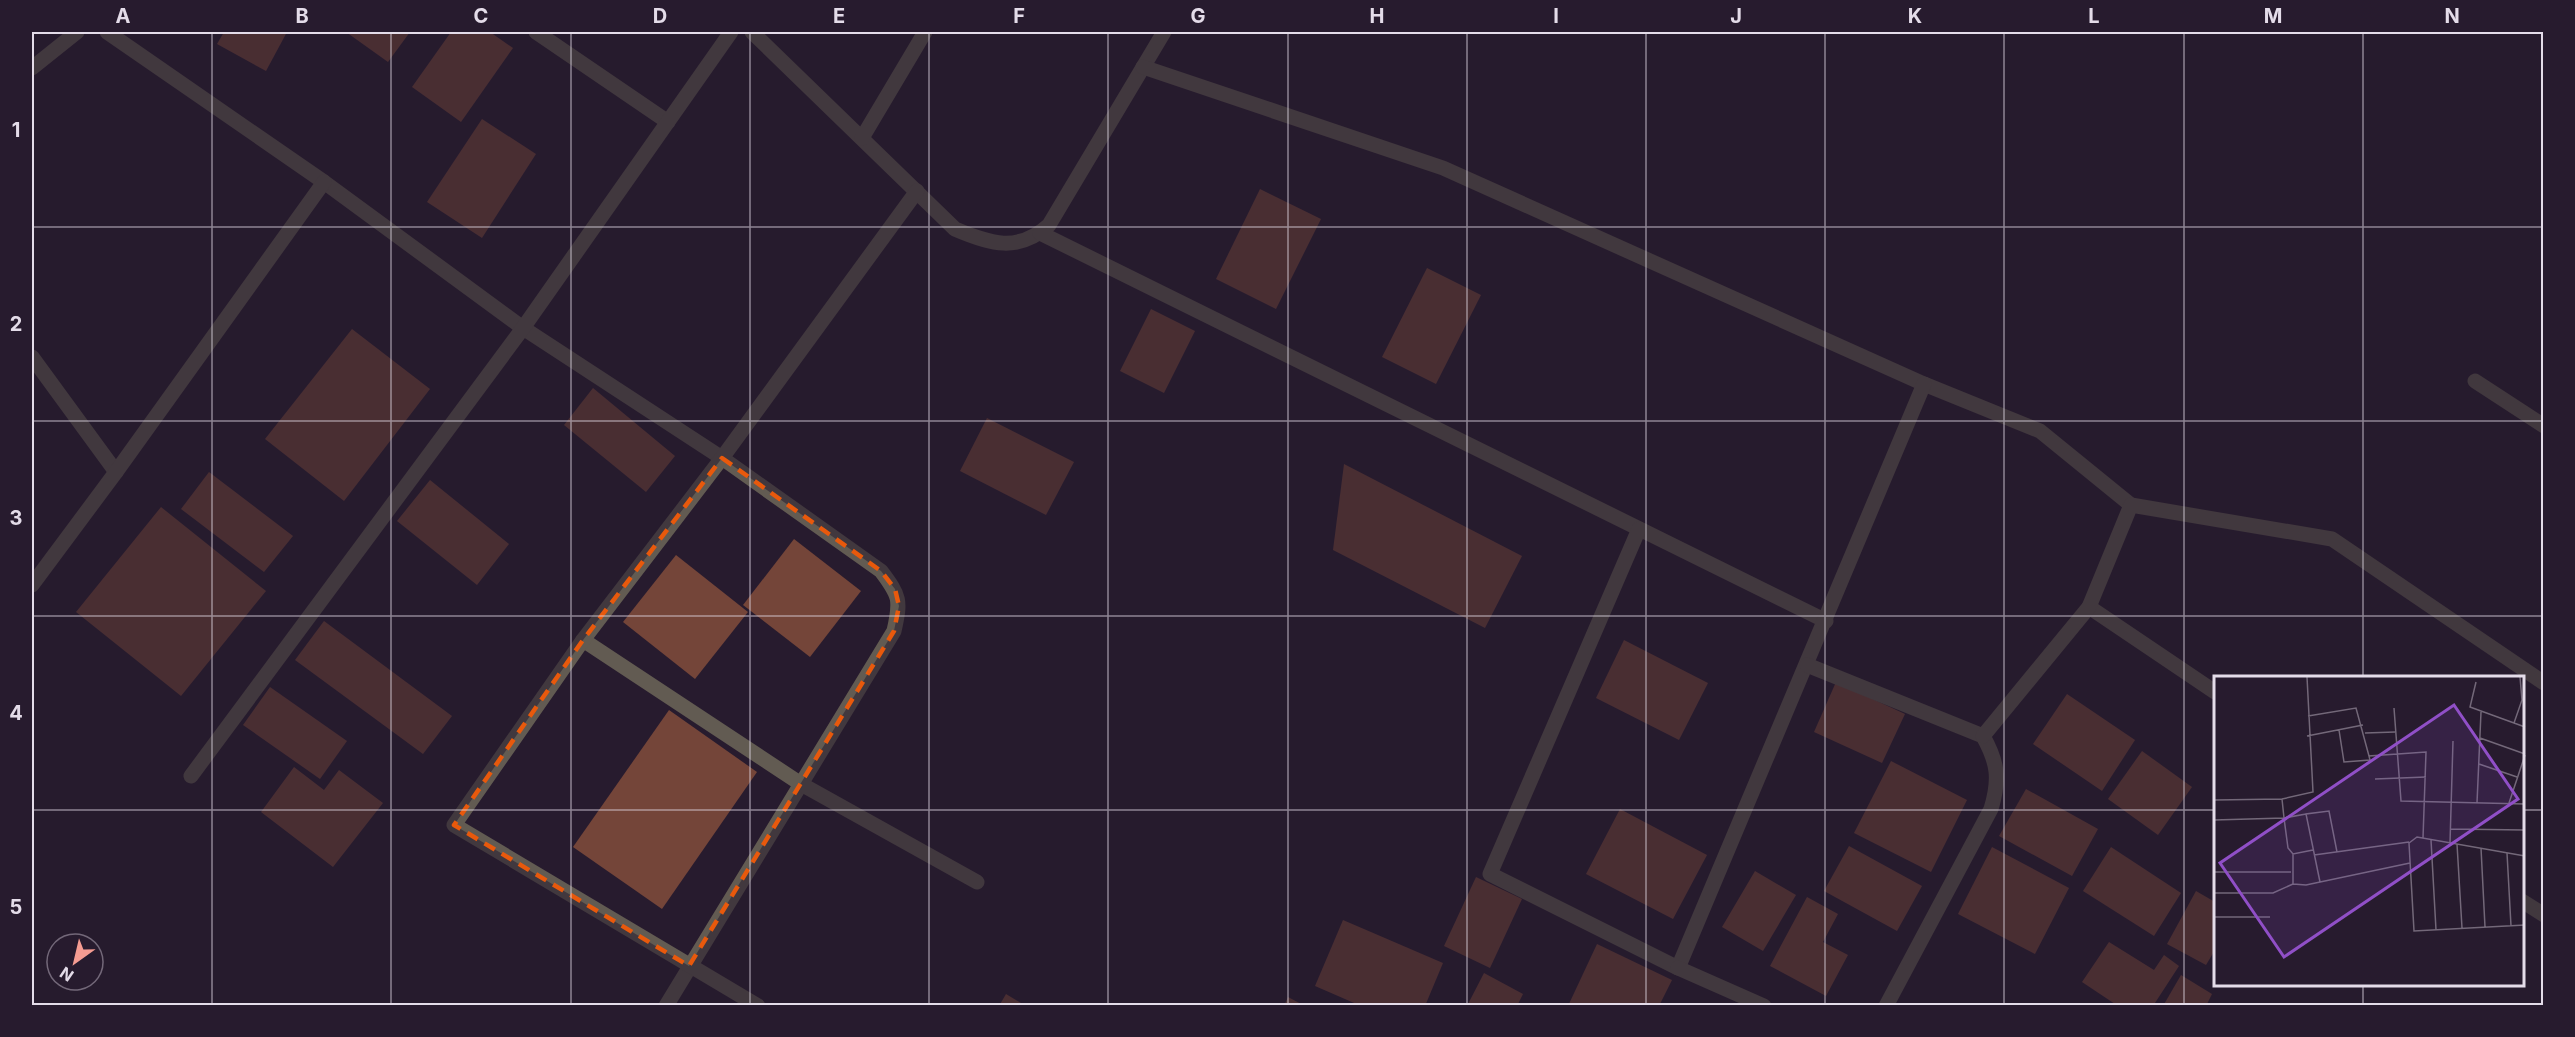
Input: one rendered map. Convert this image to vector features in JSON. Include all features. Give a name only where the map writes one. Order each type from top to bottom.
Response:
[{"type":"street","points":[[32,68],[77,32]]},
{"type":"street","points":[[107,32],[324,182],[523,328],[722,458],[881,571],[895,589],[899,606],[894,631],[666,1005]]},
{"type":"street","points":[[536,32],[668,122]]},
{"type":"street","points":[[191,776],[523,328],[731,32]]},
{"type":"street","points":[[752,32],[955,229],[982,241],[1011,244],[1032,239],[1049,225],[1164,32]]},
{"type":"street","points":[[862,138],[925,32]]},
{"type":"street","points":[[1143,67],[1443,168],[1924,384],[2040,431],[2131,505],[2332,539],[2544,683]]},
{"type":"street","points":[[32,585],[324,182]]},
{"type":"street","points":[[758,1005],[454,825],[583,640],[722,458],[917,191]]},
{"type":"street","points":[[1040,233],[1826,621]]},
{"type":"street","points":[[32,357],[116,472]]},
{"type":"street","points":[[2475,381],[2544,426]]},
{"type":"street","points":[[1678,968],[1924,384]]},
{"type":"street","points":[[1983,735],[2089,607],[2131,505]]},
{"type":"street","points":[[1639,529],[1490,874],[1678,968],[1764,1005]]},
{"type":"street","points":[[2089,607],[2214,691]]},
{"type":"street","points":[[583,640],[801,784],[977,882]]},
{"type":"street","points":[[1807,664],[1983,735],[1994,755],[1998,786],[1991,809],[1886,1005]]},
{"type":"street","points":[[2524,902],[2544,915]]},
{"type":"highlighted area","points":[[722,458],[881,571],[895,589],[899,606],[894,631],[689,966],[454,825],[583,640]]},
{"type":"building","points":[[224,32],[287,32],[266,71],[217,44]]},
{"type":"building","points":[[346,32],[410,32],[388,62]]},
{"type":"building","points":[[451,32],[490,32],[513,48],[461,122],[412,87]]},
{"type":"building","points":[[482,119],[536,154],[482,238],[427,202]]},
{"type":"building","points":[[1260,189],[1321,219],[1276,309],[1216,279]]},
{"type":"building","points":[[1427,268],[1481,295],[1436,384],[1382,357]]},
{"type":"building","points":[[1151,309],[1195,331],[1164,393],[1120,371]]},
{"type":"building","points":[[352,329],[430,389],[344,501],[265,439]]},
{"type":"building","points":[[593,388],[675,456],[646,492],[564,425]]},
{"type":"building","points":[[987,418],[1074,462],[1046,515],[960,471]]},
{"type":"building","points":[[1344,464],[1522,556],[1485,628],[1333,550]]},
{"type":"building","points":[[209,472],[293,536],[264,572],[181,509]]},
{"type":"building","points":[[430,480],[509,544],[477,585],[397,521]]},
{"type":"building","points":[[161,507],[266,591],[181,696],[76,612]]},
{"type":"building","points":[[794,539],[861,591],[810,657],[743,605]]},
{"type":"building","points":[[676,555],[748,612],[695,679],[623,622]]},
{"type":"building","points":[[324,621],[452,716],[423,754],[295,660]]},
{"type":"building","points":[[1624,640],[1708,683],[1679,740],[1596,698]]},
{"type":"building","points":[[1836,682],[1905,714],[1882,763],[1814,732]]},
{"type":"building","points":[[270,687],[347,741],[320,779],[243,725]]},
{"type":"building","points":[[2067,694],[2135,740],[2102,791],[2033,744]]},
{"type":"building","points":[[669,710],[757,772],[662,909],[573,847]]},
{"type":"building","points":[[2142,751],[2192,787],[2158,835],[2108,799]]},
{"type":"building","points":[[1891,761],[1967,800],[1931,872],[1854,833]]},
{"type":"building","points":[[294,767],[324,790],[339,770],[383,803],[333,867],[261,812]]},
{"type":"building","points":[[2026,789],[2098,829],[2072,876],[1999,836]]},
{"type":"building","points":[[1620,809],[1707,855],[1673,919],[1586,874]]},
{"type":"building","points":[[1849,846],[1922,886],[1897,931],[1824,891]]},
{"type":"building","points":[[1992,847],[2069,888],[2035,954],[1958,914]]},
{"type":"building","points":[[2111,847],[2181,893],[2154,936],[2083,891]]},
{"type":"building","points":[[1755,871],[1796,895],[1763,951],[1722,927]]},
{"type":"building","points":[[1476,877],[1522,899],[1490,968],[1444,946]]},
{"type":"building","points":[[2196,891],[2214,901],[2214,952],[2206,965],[2167,944]]},
{"type":"building","points":[[1807,897],[1838,914],[1823,942],[1848,955],[1826,996],[1770,966]]},
{"type":"building","points":[[1343,920],[1443,963],[1425,1006],[1361,1006],[1315,986]]},
{"type":"building","points":[[2109,942],[2154,970],[2164,955],[2179,966],[2153,1006],[2118,1006],[2082,982]]},
{"type":"building","points":[[1597,944],[1672,980],[1659,1006],[1568,1006]]},
{"type":"building","points":[[1484,973],[1523,994],[1517,1006],[1467,1006]]},
{"type":"building","points":[[2181,975],[2212,994],[2206,1006],[2163,1006]]},
{"type":"building","points":[[1006,994],[1026,1006],[999,1006]]},
{"type":"building","points":[[1288,997],[1305,1006],[1284,1006]]}]
